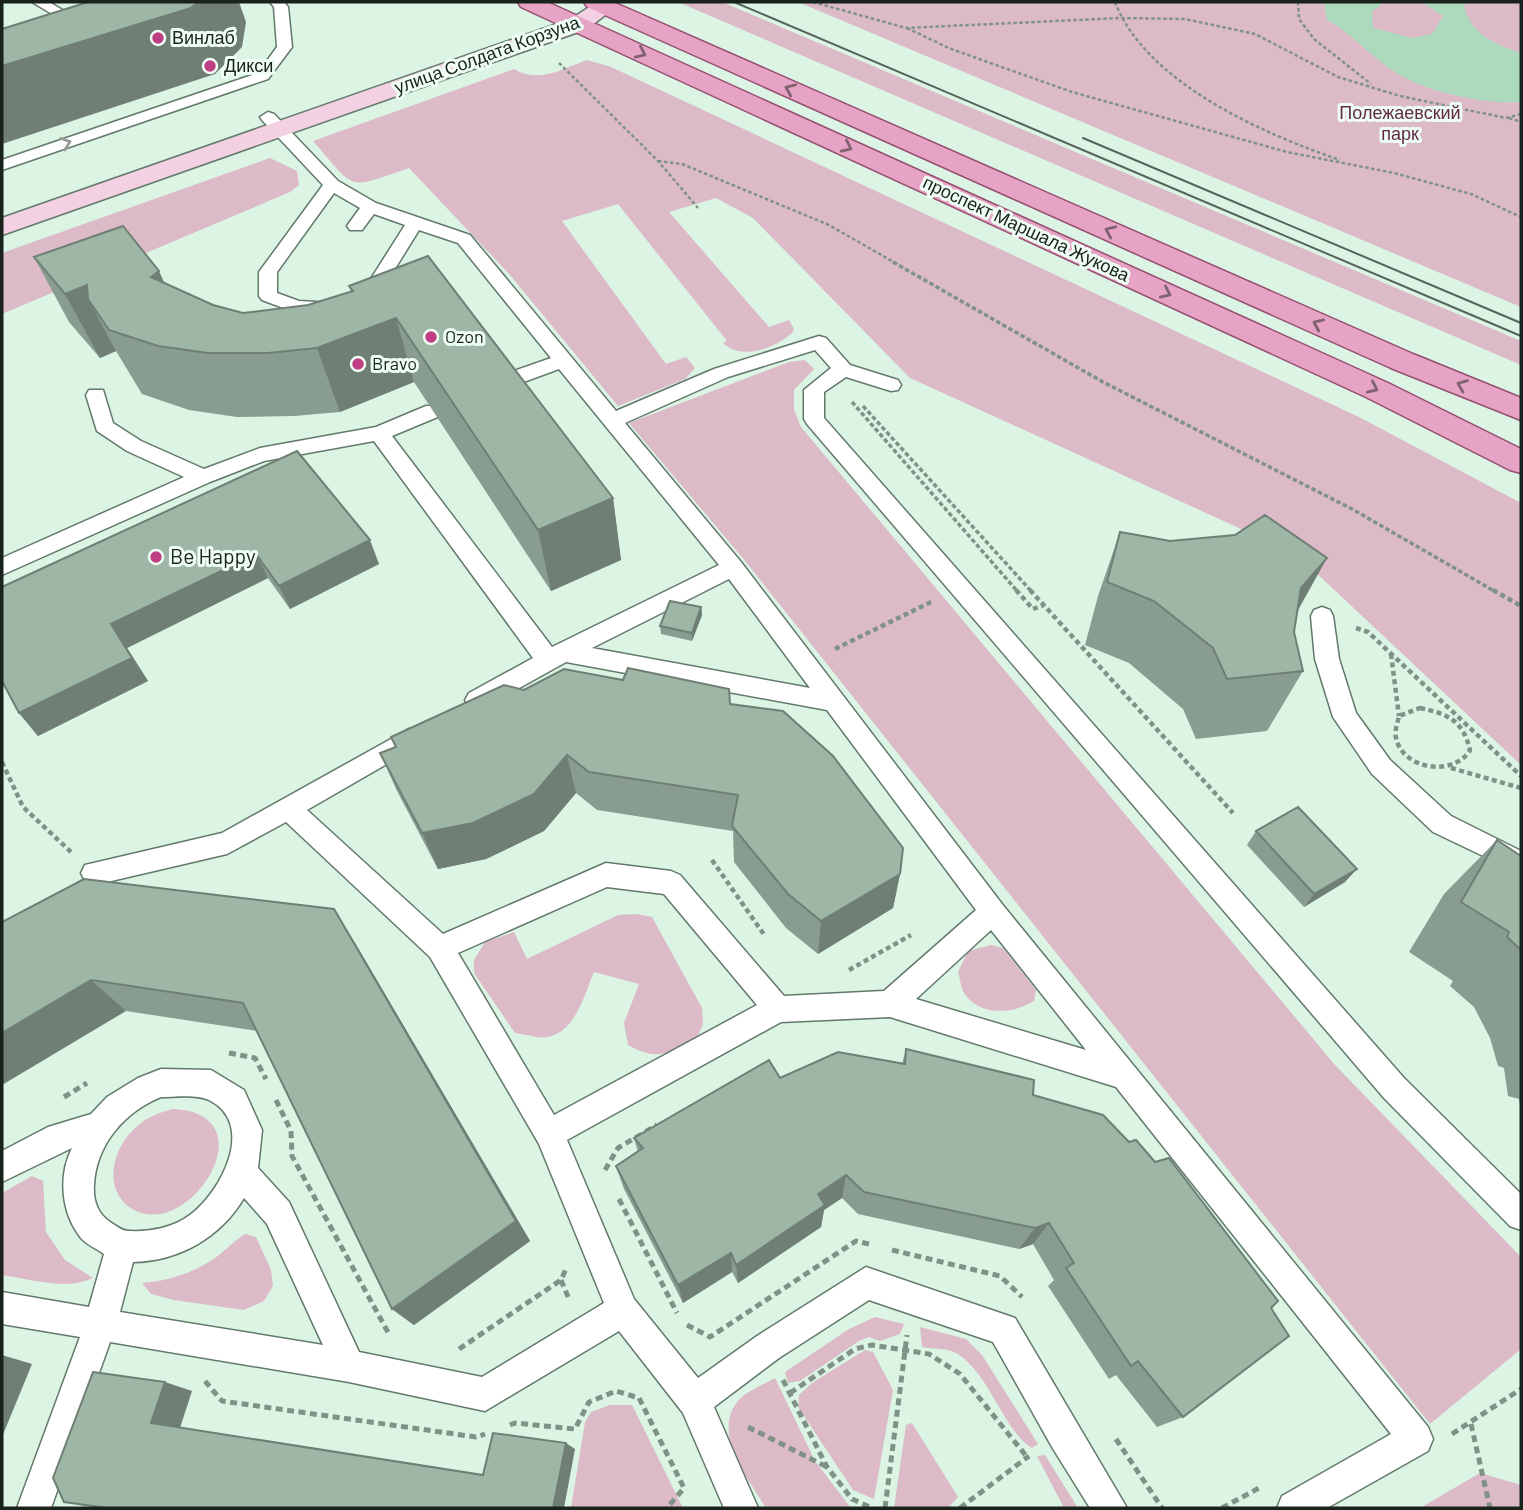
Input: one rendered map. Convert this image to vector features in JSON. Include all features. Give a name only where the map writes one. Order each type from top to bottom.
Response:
[{"type":"main road","name":"проспект Маршала Жукова","points":[[529,2],[1377,390],[1521,462]]},
{"type":"main road","name":"проспект Маршала Жукова","points":[[600,4],[1402,361],[1521,410]]},
{"type":"street","name":"улица Солдата Корзуна","points":[[2,226],[274,123],[569,20],[600,4]]},
{"type":"street","name":"улица Солдата Корзуна","points":[[2,208],[274,123]]},
{"type":"lane","points":[[39,2],[94,32],[91,41]]},
{"type":"lane","points":[[2,165],[263,76],[285,47],[281,7],[277,2]]},
{"type":"lane","points":[[274,123],[363,216],[414,224],[464,239],[733,568],[993,912],[1416,1439],[1294,1508]]},
{"type":"lane","points":[[332,185],[268,272],[268,296],[297,307],[334,307],[374,289],[414,224]]},
{"type":"lane","points":[[614,420],[721,373],[819,342],[844,369],[891,385]]},
{"type":"lane","points":[[492,386],[564,360]]},
{"type":"lane","points":[[844,369],[814,390],[814,419],[1394,1088],[1521,1215]]},
{"type":"lane","points":[[96,395],[104,426],[134,446],[203,477]]},
{"type":"lane","points":[[2,567],[203,477],[260,455],[379,433],[433,411]]},
{"type":"lane","points":[[379,433],[555,656],[834,702]]},
{"type":"lane","points":[[454,714],[555,656],[733,568]]},
{"type":"lane","points":[[1322,616],[1327,659],[1345,717],[1381,767],[1442,824],[1521,863]]},
{"type":"lane","points":[[94,873],[227,843],[430,727]]},
{"type":"lane","points":[[288,808],[440,948],[549,1134],[624,1310],[695,1401],[741,1508]]},
{"type":"lane","points":[[440,948],[606,875],[671,883],[778,1009]]},
{"type":"lane","points":[[890,1004],[993,912]]},
{"type":"lane","points":[[549,1134],[778,1009],[890,1004],[1125,1076]]},
{"type":"lane","points":[[161,1083],[211,1084],[234,1100],[247,1130],[242,1173],[222,1206],[199,1228],[156,1246],[121,1247],[92,1228],[78,1201],[80,1163],[99,1126],[117,1107],[138,1092],[161,1083]]},
{"type":"lane","points":[[2,1167],[58,1137],[99,1126]]},
{"type":"lane","points":[[242,1173],[278,1213],[349,1366]]},
{"type":"lane","points":[[34,1508],[102,1323],[121,1247]]},
{"type":"lane","points":[[695,1401],[768,1348],[866,1283],[1004,1329],[1110,1508]]},
{"type":"lane","points":[[2,1308],[349,1366],[485,1394],[624,1310]]},
{"type":"path","points":[[813,2],[906,28],[951,49],[1072,92],[1287,152],[1394,173],[1471,194],[1521,218]]},
{"type":"path","points":[[1115,2],[1120,18],[1139,43],[1186,86],[1227,114],[1283,141],[1350,164]]},
{"type":"path","points":[[1298,2],[1299,19],[1314,38],[1375,87]]},
{"type":"path","points":[[906,28],[1120,18],[1185,19],[1255,34],[1338,77],[1429,104],[1521,122]]},
{"type":"path","points":[[556,60],[658,161],[698,208]]},
{"type":"path","points":[[1506,118],[1521,114]]},
{"type":"path","points":[[658,161],[682,164],[829,225],[1103,382],[1352,509],[1521,606]]},
{"type":"path","points":[[1044,605],[1033,609],[851,401],[857,400],[1044,605],[1233,813]]},
{"type":"path","points":[[805,663],[961,588]]},
{"type":"path","points":[[1322,616],[1368,632],[1461,723],[1521,776]]},
{"type":"path","points":[[1391,653],[1399,716],[1394,727],[1396,740],[1406,753],[1420,763],[1435,768],[1451,768],[1521,788]]},
{"type":"path","points":[[1399,716],[1420,708],[1441,713],[1461,723],[1470,746],[1468,756],[1462,764],[1451,768]]},
{"type":"path","points":[[2,762],[23,807],[94,873]]},
{"type":"path","points":[[712,860],[767,939]]},
{"type":"path","points":[[843,973],[915,933]]},
{"type":"path","points":[[216,1051],[255,1058],[267,1082]]},
{"type":"path","points":[[58,1101],[92,1080]]},
{"type":"path","points":[[273,1095],[291,1131],[292,1156],[390,1337],[404,1339]]},
{"type":"path","points":[[458,1349],[561,1280],[571,1261]]},
{"type":"path","points":[[885,1508],[912,1298]]},
{"type":"path","points":[[790,1393],[855,1349],[872,1345],[929,1354],[960,1374],[1027,1457]]},
{"type":"path","points":[[768,1348],[827,1466],[852,1499],[872,1508]]},
{"type":"path","points":[[199,1374],[222,1401],[476,1437],[489,1432]]},
{"type":"path","points":[[1416,1439],[1442,1440],[1521,1388]]},
{"type":"path","points":[[502,1428],[515,1423],[575,1429],[589,1402],[616,1391],[639,1398],[684,1488],[667,1508]]},
{"type":"path","points":[[695,1401],[827,1466]]},
{"type":"path","points":[[1471,1423],[1490,1508]]},
{"type":"path","points":[[960,1508],[1027,1457],[1064,1434]]},
{"type":"path","points":[[1222,1508],[1268,1484]]},
{"type":"green space","points":[[678,2],[722,2],[1521,341],[1521,365]]},
{"type":"green space","name":"Полежаевский парк","points":[[798,2],[1521,2],[1521,307]]},
{"type":"green space","points":[[587,60],[611,67],[1359,417],[1521,503],[1521,765],[1296,554],[910,378],[753,218],[716,198],[669,212],[769,327],[789,320],[794,329],[792,333],[768,348],[739,351],[723,343],[727,341],[618,204],[562,221],[666,364],[686,357],[695,368],[685,379],[618,406],[510,275],[409,168],[373,180],[354,182],[338,169],[313,141],[514,69],[532,75],[551,74]]},
{"type":"green space","points":[[270,158],[297,171],[299,185],[290,192],[2,314],[2,253]]},
{"type":"green space","points":[[805,360],[814,369],[794,390],[794,410],[801,427],[1335,1065],[1521,1257],[1521,1349],[1430,1424],[746,562],[629,423],[789,362]]},
{"type":"green space","points":[[618,915],[652,917],[702,1008],[703,1024],[697,1038],[670,1051],[647,1053],[628,1045],[624,1023],[639,984],[594,972],[578,1011],[566,1028],[548,1037],[540,1037],[515,1033],[474,973],[474,960],[485,942],[514,932],[527,959]]},
{"type":"green space","points":[[991,945],[1003,948],[1036,990],[1034,1001],[1007,1011],[988,1010],[971,1001],[964,993],[958,972],[968,951]]},
{"type":"green space","points":[[173,1109],[202,1116],[216,1131],[218,1151],[211,1172],[197,1192],[178,1207],[156,1214],[134,1210],[117,1193],[114,1182],[120,1148],[139,1124]]},
{"type":"green space","points":[[32,1176],[43,1181],[46,1232],[65,1260],[93,1278],[83,1282],[60,1284],[2,1275],[2,1193]]},
{"type":"green space","points":[[245,1234],[256,1237],[271,1270],[273,1286],[264,1301],[244,1310],[174,1300],[151,1294],[142,1283],[171,1278],[198,1268]]},
{"type":"green space","points":[[875,1317],[904,1324],[900,1334],[880,1341],[869,1337],[859,1341],[800,1381],[788,1383],[785,1372],[849,1329]]},
{"type":"green space","points":[[920,1327],[966,1339],[982,1355],[1038,1444],[1032,1448],[1022,1440],[977,1372],[966,1360],[951,1351],[922,1347]]},
{"type":"green space","points":[[865,1350],[873,1352],[893,1390],[874,1499],[853,1490],[798,1407],[799,1395],[812,1383]]},
{"type":"green space","points":[[775,1378],[815,1461],[851,1508],[766,1508],[743,1470],[731,1442],[731,1414],[741,1397]]},
{"type":"green space","points":[[610,1405],[632,1405],[683,1508],[571,1508],[585,1422],[591,1412]]},
{"type":"green space","points":[[912,1423],[958,1497],[948,1508],[894,1508],[906,1425]]},
{"type":"green space","points":[[1045,1455],[1078,1508],[1064,1508],[1037,1456]]},
{"type":"green space","points":[[1480,1473],[1521,1485],[1521,1508],[1420,1508]]},
{"type":"shaded area","points":[[1324,2],[1384,2],[1372,12],[1373,28],[1413,38],[1432,34],[1443,16],[1422,2],[1468,2],[1464,5],[1467,15],[1478,30],[1493,42],[1521,53],[1521,102],[1493,102],[1462,97],[1405,78],[1327,20]]},
{"type":"building","points":[[88,2],[198,2],[191,8],[2,66],[2,29]]},
{"type":"building","points":[[123,226],[159,271],[151,277],[213,305],[243,313],[308,305],[353,291],[349,286],[428,256],[613,498],[538,530],[396,318],[317,348],[268,353],[208,353],[158,346],[109,330],[88,299],[87,285],[65,294],[34,257]]},
{"type":"building","points":[[297,451],[370,540],[279,586],[256,554],[111,624],[132,658],[19,713],[2,681],[2,587]]},
{"type":"building","points":[[1265,515],[1327,558],[1301,588],[1294,632],[1303,671],[1227,679],[1213,648],[1154,601],[1107,582],[1120,532],[1170,541],[1235,535]]},
{"type":"building","points":[[670,601],[701,607],[692,633],[660,626]]},
{"type":"building","points":[[628,668],[729,689],[730,704],[783,711],[833,756],[903,848],[900,874],[821,921],[788,894],[732,826],[738,795],[589,772],[567,755],[534,794],[473,823],[422,833],[380,753],[396,747],[391,737],[504,685],[524,690],[564,669],[623,680]]},
{"type":"building","points":[[1298,807],[1357,869],[1314,894],[1256,831]]},
{"type":"building","points":[[1497,840],[1521,856],[1521,950],[1507,937],[1509,932],[1461,902]]},
{"type":"building","points":[[84,879],[334,909],[516,1221],[392,1309],[243,1003],[91,980],[2,1033],[2,922]]},
{"type":"building","points":[[906,1049],[1034,1080],[1033,1095],[1103,1115],[1129,1142],[1136,1140],[1155,1162],[1169,1158],[1278,1301],[1271,1308],[1289,1336],[1183,1417],[1138,1361],[1131,1366],[1066,1268],[1074,1263],[1049,1223],[1035,1228],[864,1192],[846,1175],[818,1194],[825,1205],[736,1265],[731,1253],[678,1285],[616,1166],[643,1148],[634,1138],[769,1060],[780,1078],[838,1052],[905,1064]]},
{"type":"building","points":[[93,1372],[165,1382],[151,1423],[483,1475],[493,1433],[566,1443],[553,1508],[107,1508],[64,1502],[53,1478]]},
{"type":"tram line","points":[[734,2],[1521,336]]},
{"type":"tram line","points":[[1083,138],[1521,323]]},
{"type":"place","name":"Винлаб","points":[[158,38]]},
{"type":"place","name":"Дикси","points":[[210,66]]},
{"type":"place","name":"Ozon","points":[[431,337]]},
{"type":"place","name":"Bravo","points":[[358,364]]},
{"type":"place","name":"Be Happy","points":[[156,557]]}]
